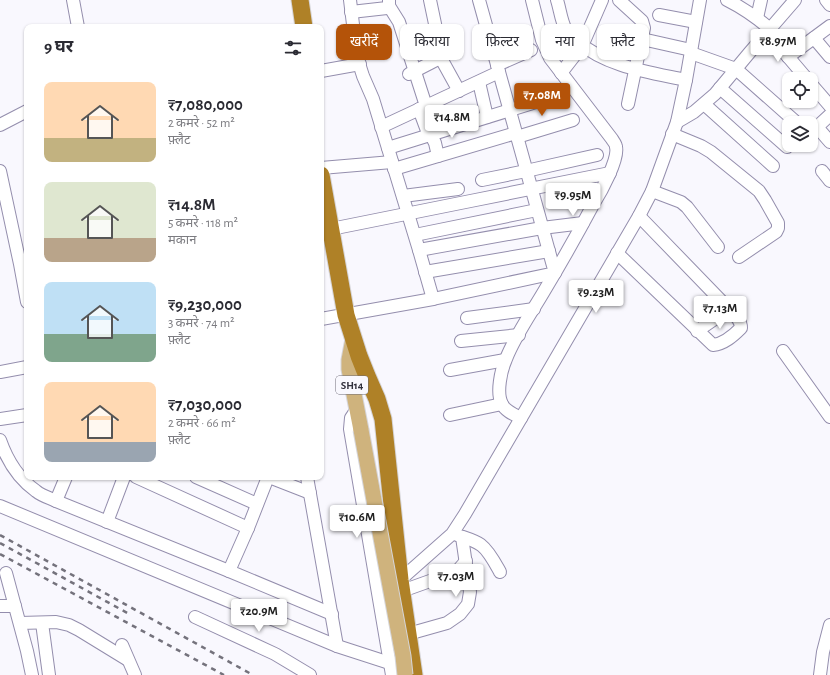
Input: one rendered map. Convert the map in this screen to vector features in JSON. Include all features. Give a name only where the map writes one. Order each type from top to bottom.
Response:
[{"type":"highway","points":[[300,0],[304,24]]},
{"type":"highway","points":[[324,191],[346,315],[353,340],[366,376],[377,398],[383,419],[401,586],[408,634],[411,674]]},
{"type":"main road","name":"SH14","points":[[353,340],[349,360],[349,369],[403,656],[411,674]]},
{"type":"street","points":[[73,0],[77,24]]},
{"type":"street","points":[[350,0],[357,57],[382,127],[420,250],[433,300]]},
{"type":"street","points":[[430,0],[435,24]]},
{"type":"street","points":[[479,0],[555,274]]},
{"type":"street","points":[[522,418],[506,409],[502,404],[500,387],[501,375],[505,360],[518,334],[555,274],[605,184],[615,156],[616,146],[550,58],[542,40],[532,0]]},
{"type":"street","points":[[557,0],[564,24]]},
{"type":"street","points":[[589,30],[602,0]]},
{"type":"street","points":[[619,0],[642,21],[643,24]]},
{"type":"street","points":[[401,586],[457,535],[465,514],[639,216],[652,191],[677,122],[700,0]]},
{"type":"street","points":[[727,0],[740,3],[757,18],[801,72]]},
{"type":"street","points":[[757,18],[761,0]]},
{"type":"street","points":[[677,122],[694,112],[715,94],[795,0]]},
{"type":"street","points":[[826,0],[830,5]]},
{"type":"street","points":[[351,12],[387,8],[389,3]]},
{"type":"street","points":[[389,3],[399,22],[423,108],[429,136],[431,136],[435,143],[438,156]]},
{"type":"street","points":[[660,15],[696,22]]},
{"type":"street","points":[[788,57],[830,26]]},
{"type":"street","points":[[814,38],[830,57]]},
{"type":"street","points":[[649,41],[691,51],[736,69],[789,116]]},
{"type":"street","points":[[589,50],[605,60],[635,69],[686,80]]},
{"type":"street","points":[[412,73],[436,60]]},
{"type":"street","points":[[443,60],[459,91]]},
{"type":"street","points":[[382,127],[479,82],[514,60]]},
{"type":"street","points":[[561,73],[571,60]]},
{"type":"street","points":[[628,104],[637,60]]},
{"type":"street","points":[[324,70],[360,64]]},
{"type":"street","points":[[479,82],[487,117]]},
{"type":"street","points":[[720,88],[782,143]]},
{"type":"street","points":[[818,92],[830,106]]},
{"type":"street","points":[[388,148],[552,97]]},
{"type":"street","points":[[704,104],[773,166]]},
{"type":"street","points":[[0,125],[24,113]]},
{"type":"street","points":[[830,115],[817,126],[830,142]]},
{"type":"street","points":[[324,168],[393,166],[438,156],[573,120]]},
{"type":"street","points":[[672,134],[701,146],[711,152],[759,191],[765,200],[778,224],[778,228],[776,232],[739,257]]},
{"type":"street","points":[[482,180],[597,155]]},
{"type":"street","points":[[0,171],[24,264]]},
{"type":"street","points":[[822,171],[830,181]]},
{"type":"street","points":[[331,229],[610,173]]},
{"type":"street","points":[[403,196],[458,189]]},
{"type":"street","points":[[652,191],[681,202],[687,207],[718,247]]},
{"type":"street","points":[[415,235],[537,210]]},
{"type":"street","points":[[617,253],[713,345],[732,337],[741,328],[740,321],[730,309],[639,216]]},
{"type":"street","points":[[420,250],[542,228],[584,223]]},
{"type":"street","points":[[425,272],[549,251]]},
{"type":"street","points":[[324,319],[433,300],[555,274]]},
{"type":"street","points":[[467,318],[534,309]]},
{"type":"street","points":[[697,331],[730,309]]},
{"type":"street","points":[[461,341],[518,334]]},
{"type":"street","points":[[782,351],[830,417]]},
{"type":"street","points":[[450,370],[505,360]]},
{"type":"street","points":[[0,372],[24,368]]},
{"type":"street","points":[[450,415],[502,404]]},
{"type":"street","points":[[357,409],[351,418],[350,429],[391,669]]},
{"type":"street","points":[[0,420],[24,416]]},
{"type":"street","points":[[0,440],[4,452],[18,475],[36,492],[56,502],[332,614]]},
{"type":"street","points":[[56,502],[65,480]]},
{"type":"street","points":[[106,522],[123,480]]},
{"type":"street","points":[[143,480],[248,528]]},
{"type":"street","points":[[203,480],[258,504]]},
{"type":"street","points":[[229,571],[258,504],[264,480]]},
{"type":"street","points":[[271,480],[310,493]]},
{"type":"street","points":[[308,480],[337,646]]},
{"type":"street","points":[[0,506],[391,669],[411,674]]},
{"type":"street","points":[[408,634],[447,623],[460,614],[468,604],[470,592],[466,560],[457,535]]},
{"type":"street","points":[[457,535],[473,540],[482,545],[500,572]]},
{"type":"street","points":[[401,586],[455,572],[466,560]]},
{"type":"street","points":[[6,573],[20,623],[32,675]]},
{"type":"street","points":[[0,606],[15,606]]},
{"type":"street","points":[[195,617],[275,654],[310,675]]},
{"type":"street","points":[[20,623],[56,622],[69,625],[128,660]]},
{"type":"street","points":[[42,623],[49,675]]},
{"type":"street","points":[[820,675],[830,625]]},
{"type":"street","points":[[122,645],[135,675]]},
{"type":"railway","points":[[0,535],[253,675]]},
{"type":"railway","points":[[0,543],[131,615]]},
{"type":"railway","points":[[0,554],[224,675]]}]
